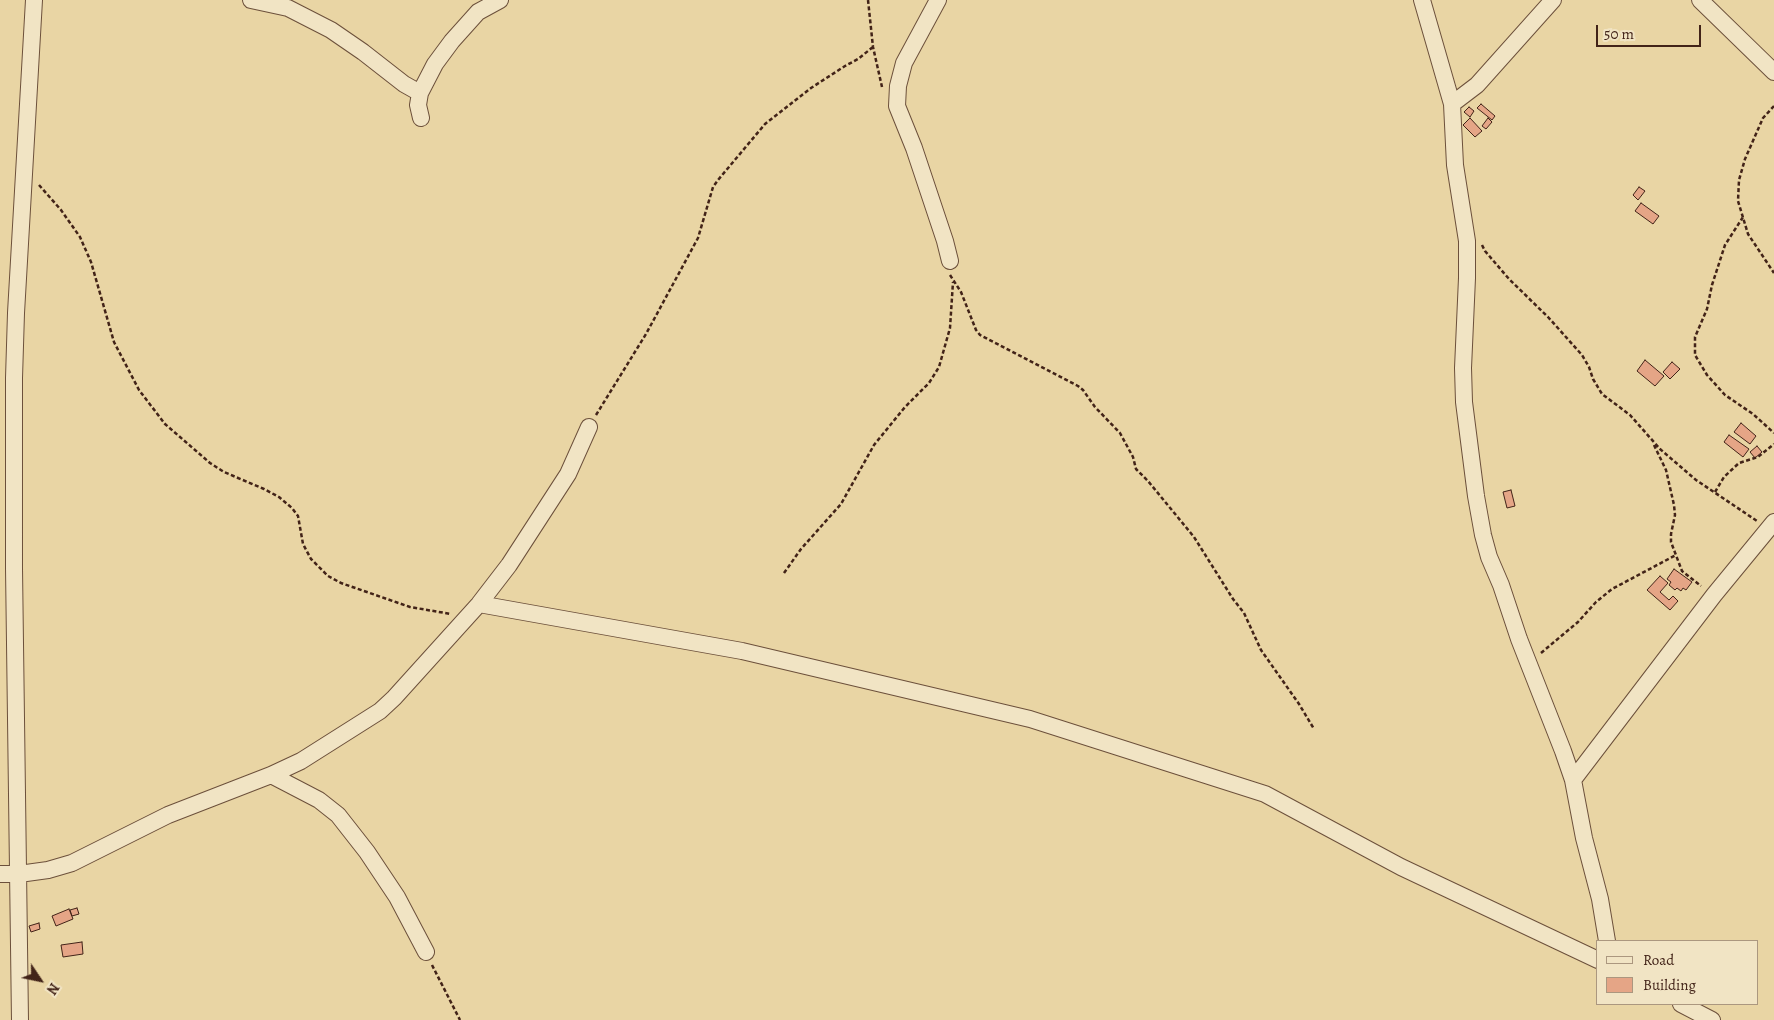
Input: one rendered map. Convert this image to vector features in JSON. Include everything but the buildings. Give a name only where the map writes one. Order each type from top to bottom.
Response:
[{"type":"street","points":[[20,1020],[16,766],[14,378],[34,0]]},
{"type":"street","points":[[251,0],[288,8],[331,30],[404,84],[420,93]]},
{"type":"street","points":[[421,118],[418,105],[420,93],[435,64],[452,41],[478,12],[500,0]]},
{"type":"street","points":[[938,0],[904,63],[898,86],[897,106],[914,148],[950,261]]},
{"type":"street","points":[[1422,0],[1452,104],[1455,165],[1467,241],[1464,402],[1483,535],[1489,557],[1502,585],[1519,639],[1564,751],[1573,780],[1584,838],[1600,899],[1607,940]]},
{"type":"street","points":[[1452,104],[1477,85],[1554,0]]},
{"type":"street","points":[[1700,0],[1774,72]]},
{"type":"street","points":[[0,874],[19,874],[48,870],[72,863],[168,815],[271,775],[301,761],[380,711],[476,608],[509,565],[568,474],[589,427]]},
{"type":"street","points":[[1573,780],[1714,595],[1772,524]]},
{"type":"street","points":[[476,608],[742,651],[1030,719],[1265,794],[1401,867],[1596,959]]},
{"type":"street","points":[[271,775],[319,800],[338,816],[367,852],[392,890],[426,952]]},
{"type":"street","points":[[1683,1005],[1712,1020]]},
{"type":"path","points":[[868,0],[873,47],[881,84],[897,106]]},
{"type":"path","points":[[589,427],[646,334],[698,238],[713,188],[718,180],[765,124],[811,88],[858,59],[873,47]]},
{"type":"path","points":[[1774,106],[1764,118],[1745,159],[1739,180],[1738,201],[1748,234],[1774,273]]},
{"type":"path","points":[[25,172],[55,202],[80,238],[91,262],[114,342],[123,362],[150,406],[175,435],[224,472],[264,489],[292,508],[298,516],[303,544],[311,559],[328,576],[341,583],[410,607],[448,614],[476,608]]},
{"type":"path","points":[[1743,217],[1724,245],[1707,309],[1695,337],[1695,355],[1707,375],[1725,395],[1753,414],[1774,433]]},
{"type":"path","points":[[1482,244],[1485,251],[1508,279],[1548,317],[1582,355],[1589,367],[1593,380],[1602,394],[1640,424],[1653,441],[1696,480],[1747,515],[1772,524]]},
{"type":"path","points":[[950,261],[950,274],[962,292],[976,330],[980,335],[1078,386],[1120,433],[1133,457],[1136,470],[1148,480],[1194,536],[1233,600],[1244,613],[1261,650],[1300,704],[1314,729]]},
{"type":"path","points":[[784,573],[802,549],[842,504],[874,445],[904,407],[929,383],[939,367],[950,328],[953,281]]},
{"type":"path","points":[[1653,441],[1666,470],[1674,505],[1675,515],[1671,542],[1682,571],[1714,595]]},
{"type":"path","points":[[1715,492],[1724,477],[1739,463],[1758,457],[1774,444]]},
{"type":"path","points":[[1529,662],[1578,622],[1596,602],[1612,589],[1676,555]]},
{"type":"path","points":[[426,952],[460,1020]]}]
